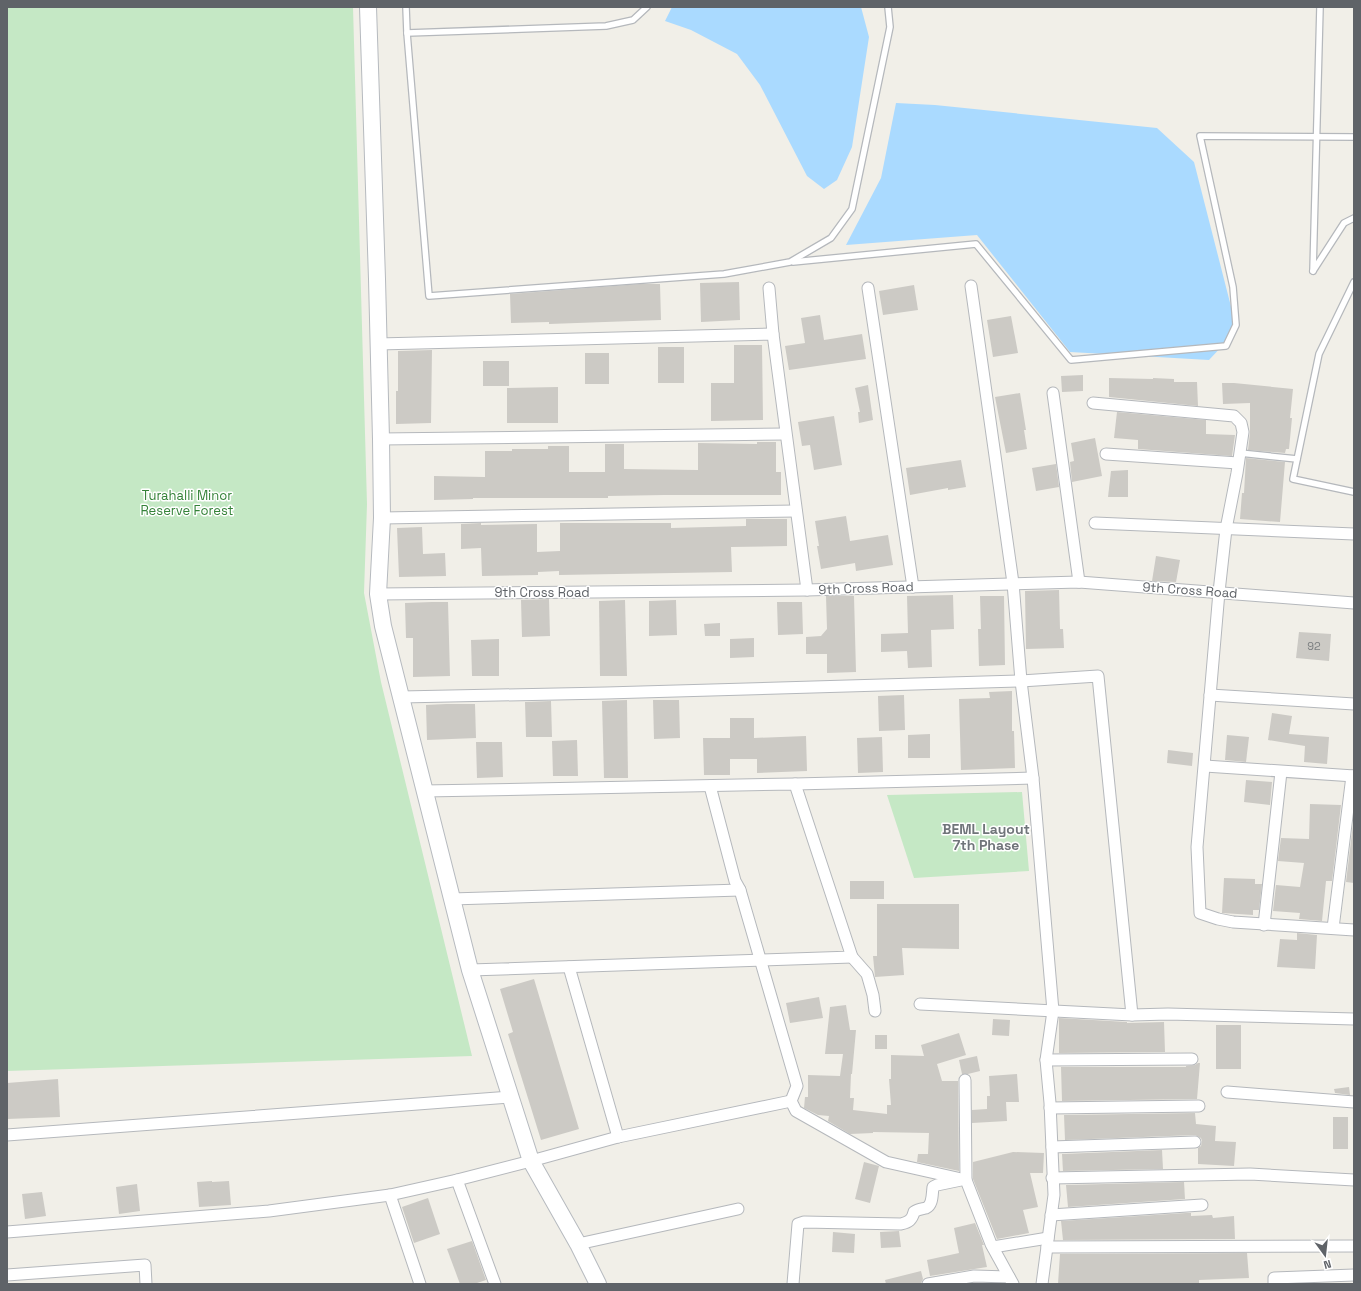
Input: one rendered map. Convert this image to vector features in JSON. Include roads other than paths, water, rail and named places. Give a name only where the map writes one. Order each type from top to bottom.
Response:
[{"type":"street","points":[[368,7],[381,439],[382,518],[378,594],[383,626],[470,970],[531,1161],[578,1244],[598,1284]]},
{"type":"street","points":[[970,286],[1013,583],[1021,681],[1033,778],[1053,1011],[1046,1060],[1054,1196],[1042,1284]]},
{"type":"street","points":[[768,288],[785,434],[807,590]]},
{"type":"street","points":[[868,288],[913,587]]},
{"type":"street","points":[[378,344],[773,334]]},
{"type":"street","points":[[1053,393],[1079,582]]},
{"type":"street","points":[[1093,404],[1234,416],[1241,423],[1243,432],[1226,529],[1219,592],[1197,847],[1200,913],[1218,919],[1264,924],[1354,930]]},
{"type":"street","points":[[381,439],[785,434]]},
{"type":"street","points":[[1106,454],[1239,458]]},
{"type":"street","points":[[382,518],[796,511]]},
{"type":"street","points":[[1095,523],[1354,534]]},
{"type":"street","name":"9th Cross Road","points":[[378,594],[807,590],[1079,582],[1354,603]]},
{"type":"street","points":[[401,698],[1021,681],[1098,676],[1132,1015]]},
{"type":"street","points":[[1210,696],[1354,704]]},
{"type":"street","points":[[1205,766],[1353,776],[1334,928]]},
{"type":"street","points":[[1264,924],[1281,772]]},
{"type":"street","points":[[424,791],[1033,778]]},
{"type":"street","points":[[795,784],[852,957],[867,974],[873,995],[875,1011]]},
{"type":"street","points":[[710,786],[735,882],[740,890],[797,1086],[791,1101],[796,1112],[886,1162],[966,1180]]},
{"type":"street","points":[[451,899],[740,890]]},
{"type":"street","points":[[470,970],[852,957]]},
{"type":"street","points":[[569,967],[618,1137]]},
{"type":"street","points":[[920,1004],[1132,1015],[1168,1014],[1354,1020]]},
{"type":"street","points":[[1046,1060],[1192,1059]]},
{"type":"street","points":[[965,1080],[966,1180],[993,1247],[1011,1280]]},
{"type":"street","points":[[1226,1092],[1354,1102]]},
{"type":"street","points":[[7,1135],[511,1097]]},
{"type":"street","points":[[7,1232],[269,1211],[390,1195],[457,1180],[618,1137],[791,1101]]},
{"type":"street","points":[[1050,1108],[1199,1106]]},
{"type":"street","points":[[1052,1147],[1195,1142]]},
{"type":"street","points":[[1052,1178],[1250,1174],[1354,1180]]},
{"type":"street","points":[[457,1180],[495,1284]]},
{"type":"street","points":[[793,1284],[798,1224],[804,1222],[901,1224],[909,1222],[914,1212],[928,1207],[931,1204],[933,1187],[966,1180]]},
{"type":"street","points":[[390,1195],[420,1284]]},
{"type":"street","points":[[1051,1215],[1202,1205]]},
{"type":"street","points":[[578,1244],[738,1209]]},
{"type":"street","points":[[993,1247],[1048,1242],[1354,1246]]},
{"type":"street","points":[[7,1275],[145,1265],[146,1284]]},
{"type":"street","points":[[1274,1284],[1274,1278],[1354,1275]]},
{"type":"street","points":[[928,1284],[974,1276],[1011,1280]]},
{"type":"lane","points":[[406,7],[429,296],[724,274],[790,262],[976,244],[1071,360],[1226,346],[1236,325],[1233,287],[1200,136],[1354,138]]},
{"type":"lane","points":[[407,33],[606,26],[633,20],[647,7]]},
{"type":"lane","points":[[790,262],[831,238],[852,210],[890,27],[888,7]]},
{"type":"lane","points":[[1320,7],[1313,271],[1344,223],[1354,218]]},
{"type":"lane","points":[[1354,282],[1319,354],[1293,479],[1354,492]]},
{"type":"lane","points":[[1239,458],[1297,459]]},
{"type":"water","points":[[672,7],[861,7],[869,37],[852,147],[837,180],[824,189],[807,176],[760,85],[737,54],[691,30],[665,21]]},
{"type":"water","points":[[896,103],[935,105],[1157,128],[1194,162],[1237,330],[1209,360],[1070,352],[977,235],[846,245],[881,178]]},
{"type":"district","name":"BEML Layout 7th Phase","points":[[986,838]]},
{"type":"park label","name":"Turahalli Minor Reserve Forest","points":[[187,502]]}]
